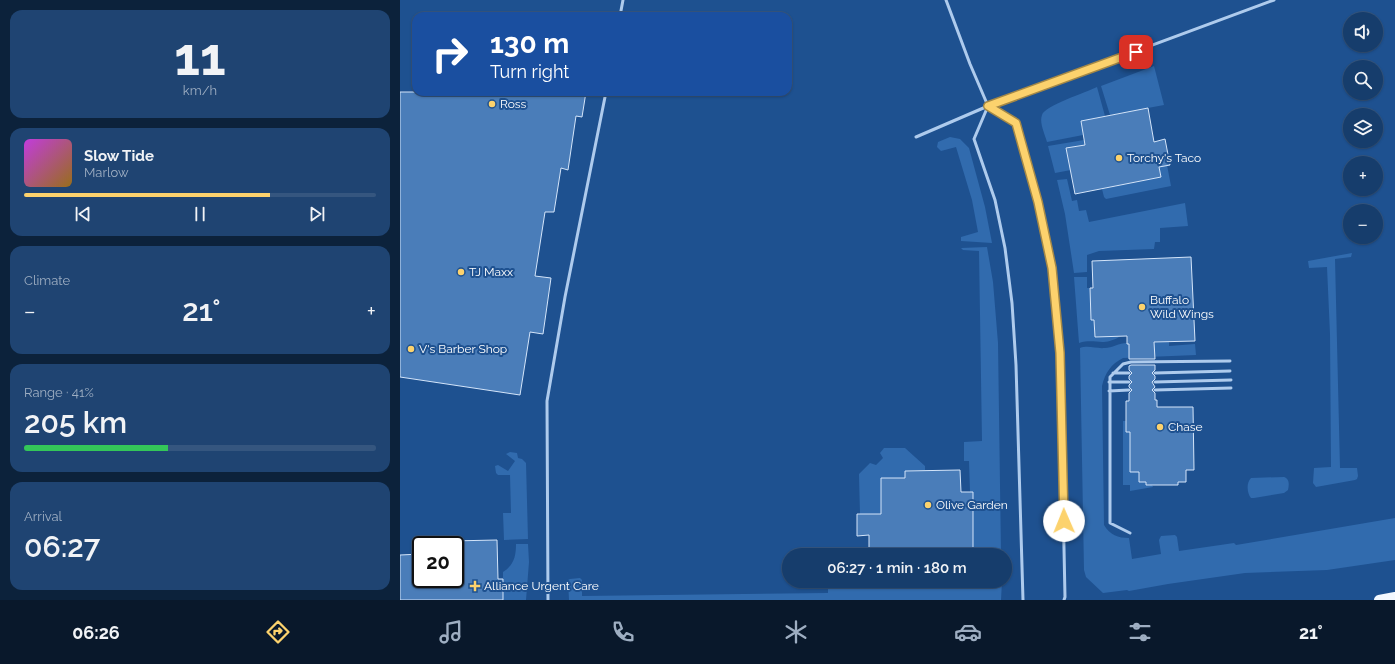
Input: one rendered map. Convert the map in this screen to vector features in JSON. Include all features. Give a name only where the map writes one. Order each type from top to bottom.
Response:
[{"type":"main road","points":[[1379,600],[1395,598]]},
{"type":"lane","points":[[621,12],[623,0]]},
{"type":"lane","points":[[946,0],[970,64],[988,106],[1016,123],[1038,202],[1052,268],[1060,353],[1064,600]]},
{"type":"lane","points":[[916,137],[988,106],[1274,0]]},
{"type":"lane","points":[[548,600],[547,401],[565,297],[605,96]]},
{"type":"lane","points":[[988,106],[974,139],[996,200],[1005,248],[1012,304],[1016,373],[1023,600]]},
{"type":"lane","points":[[1130,532],[1110,523],[1110,377],[1123,364],[1131,362],[1230,361]]},
{"type":"lane","points":[[1155,373],[1230,371]]},
{"type":"lane","points":[[1113,373],[1129,373]]},
{"type":"lane","points":[[1155,382],[1231,380]]},
{"type":"lane","points":[[1109,382],[1129,382]]},
{"type":"lane","points":[[1155,390],[1231,388]]},
{"type":"lane","points":[[1109,391],[1129,390]]},
{"type":"shaded area","points":[[1154,66],[1164,105],[1110,115],[1101,86]]},
{"type":"shaded area","points":[[1097,87],[1105,116],[1081,121],[1083,135],[1047,142],[1041,121],[1042,115],[1045,111]]},
{"type":"shaded area","points":[[950,137],[960,139],[969,148],[985,207],[992,243],[961,241],[961,237],[978,232],[972,200],[956,147],[941,151],[937,147],[938,142]]},
{"type":"shaded area","points":[[1084,140],[1085,145],[1067,148],[1071,170],[1055,173],[1048,146]]},
{"type":"shaded area","points":[[1167,165],[1171,186],[1106,199],[1104,197],[1102,189],[1161,177],[1159,167]]},
{"type":"shaded area","points":[[1067,179],[1072,201],[1077,200],[1079,211],[1086,210],[1089,222],[1185,203],[1188,226],[1160,228],[1160,242],[1155,242],[1154,249],[1099,251],[1087,255],[1087,272],[1074,273],[1065,214],[1057,180]]},
{"type":"shaded area","points":[[987,247],[993,282],[998,343],[1001,548],[973,548],[973,492],[970,492],[969,461],[964,461],[964,442],[982,441],[979,251],[963,250],[961,248]]},
{"type":"shaded area","points":[[1352,253],[1351,257],[1335,259],[1340,468],[1357,468],[1358,476],[1355,480],[1316,487],[1313,483],[1314,468],[1331,467],[1330,334],[1327,267],[1309,268],[1308,261]]},
{"type":"shaded area","points":[[1074,277],[1087,277],[1087,288],[1090,288],[1091,320],[1094,320],[1095,337],[1120,336],[1119,337],[1103,342],[1090,341],[1079,343]]},
{"type":"shaded area","points":[[1169,342],[1169,346],[1195,344],[1196,355],[1123,358],[1109,369],[1102,386],[1104,525],[1115,535],[1129,538],[1132,559],[1161,554],[1159,540],[1161,536],[1175,535],[1177,537],[1179,551],[1234,543],[1236,545],[1395,518],[1395,560],[1327,570],[1245,573],[1129,591],[1103,593],[1086,577],[1084,570],[1080,348],[1108,348],[1127,343]]},
{"type":"shaded area","points":[[1123,421],[1126,421],[1126,432],[1130,432],[1139,472],[1139,482],[1146,482],[1147,485],[1152,485],[1153,487],[1130,491],[1130,485],[1123,485]]},
{"type":"shaded area","points":[[884,448],[905,448],[925,466],[925,470],[905,471],[905,478],[884,516],[878,514],[860,514],[859,474],[870,463],[876,465],[883,458],[880,453]]},
{"type":"shaded area","points":[[510,452],[517,453],[518,458],[522,459],[526,463],[528,539],[504,540],[503,513],[511,513],[510,475],[498,475],[496,473],[495,466],[498,465],[508,471],[515,461],[506,454]]},
{"type":"shaded area","points":[[1284,477],[1287,479],[1289,484],[1288,490],[1284,493],[1251,498],[1248,491],[1248,485],[1251,478]]},
{"type":"shaded area","points":[[516,544],[528,544],[529,562],[526,600],[503,600],[503,572],[514,560]]},
{"type":"shaded area","points":[[580,578],[582,580],[582,596],[828,593],[828,588],[1002,588],[1001,600],[569,600],[568,580]]},
{"type":"building","points":[[400,92],[412,92],[412,96],[585,96],[582,117],[576,116],[568,170],[561,168],[554,212],[545,212],[535,276],[551,278],[543,334],[530,332],[520,395],[400,377]]},
{"type":"building","name":"Torchy's Taco","points":[[1148,108],[1154,142],[1165,139],[1170,165],[1159,167],[1161,177],[1075,194],[1066,148],[1085,145],[1081,121]]},
{"type":"building","name":"Buffalo Wild Wings","points":[[1191,257],[1195,341],[1154,342],[1155,359],[1129,359],[1129,344],[1127,344],[1127,336],[1095,337],[1094,320],[1091,320],[1090,288],[1093,288],[1092,261]]},
{"type":"building","name":"Chase","points":[[1155,365],[1155,370],[1152,373],[1155,376],[1155,379],[1152,382],[1155,387],[1152,390],[1155,393],[1157,407],[1193,407],[1194,470],[1186,470],[1186,482],[1178,482],[1178,485],[1146,485],[1146,482],[1139,482],[1139,472],[1130,472],[1130,432],[1126,432],[1126,401],[1129,401],[1129,393],[1132,390],[1129,387],[1132,382],[1129,379],[1129,376],[1132,373],[1129,370],[1129,366]]},
{"type":"building","name":"Olive Garden","points":[[960,470],[961,492],[973,492],[973,548],[869,548],[869,535],[857,536],[857,514],[881,514],[881,478],[905,478],[905,471]]},
{"type":"building","points":[[497,540],[498,579],[503,579],[503,600],[400,600],[400,555],[412,554],[412,588],[464,588],[464,541]]},
{"type":"place","name":"Ross","points":[[492,104]]},
{"type":"place","name":"Torchy's Taco","points":[[1119,158]]},
{"type":"place","name":"TJ Maxx","points":[[461,272]]},
{"type":"place","name":"Buffalo Wild Wings","points":[[1142,307]]},
{"type":"place","name":"V's Barber Shop","points":[[411,349]]},
{"type":"place","name":"Chase","points":[[1160,427]]},
{"type":"place","name":"Olive Garden","points":[[928,505]]},
{"type":"place","name":"Alliance Urgent Care","points":[[475,586]]},
{"type":"route","points":[[1064,521],[1060,353],[1052,268],[1038,202],[1016,123],[988,106],[1136,52]]}]
